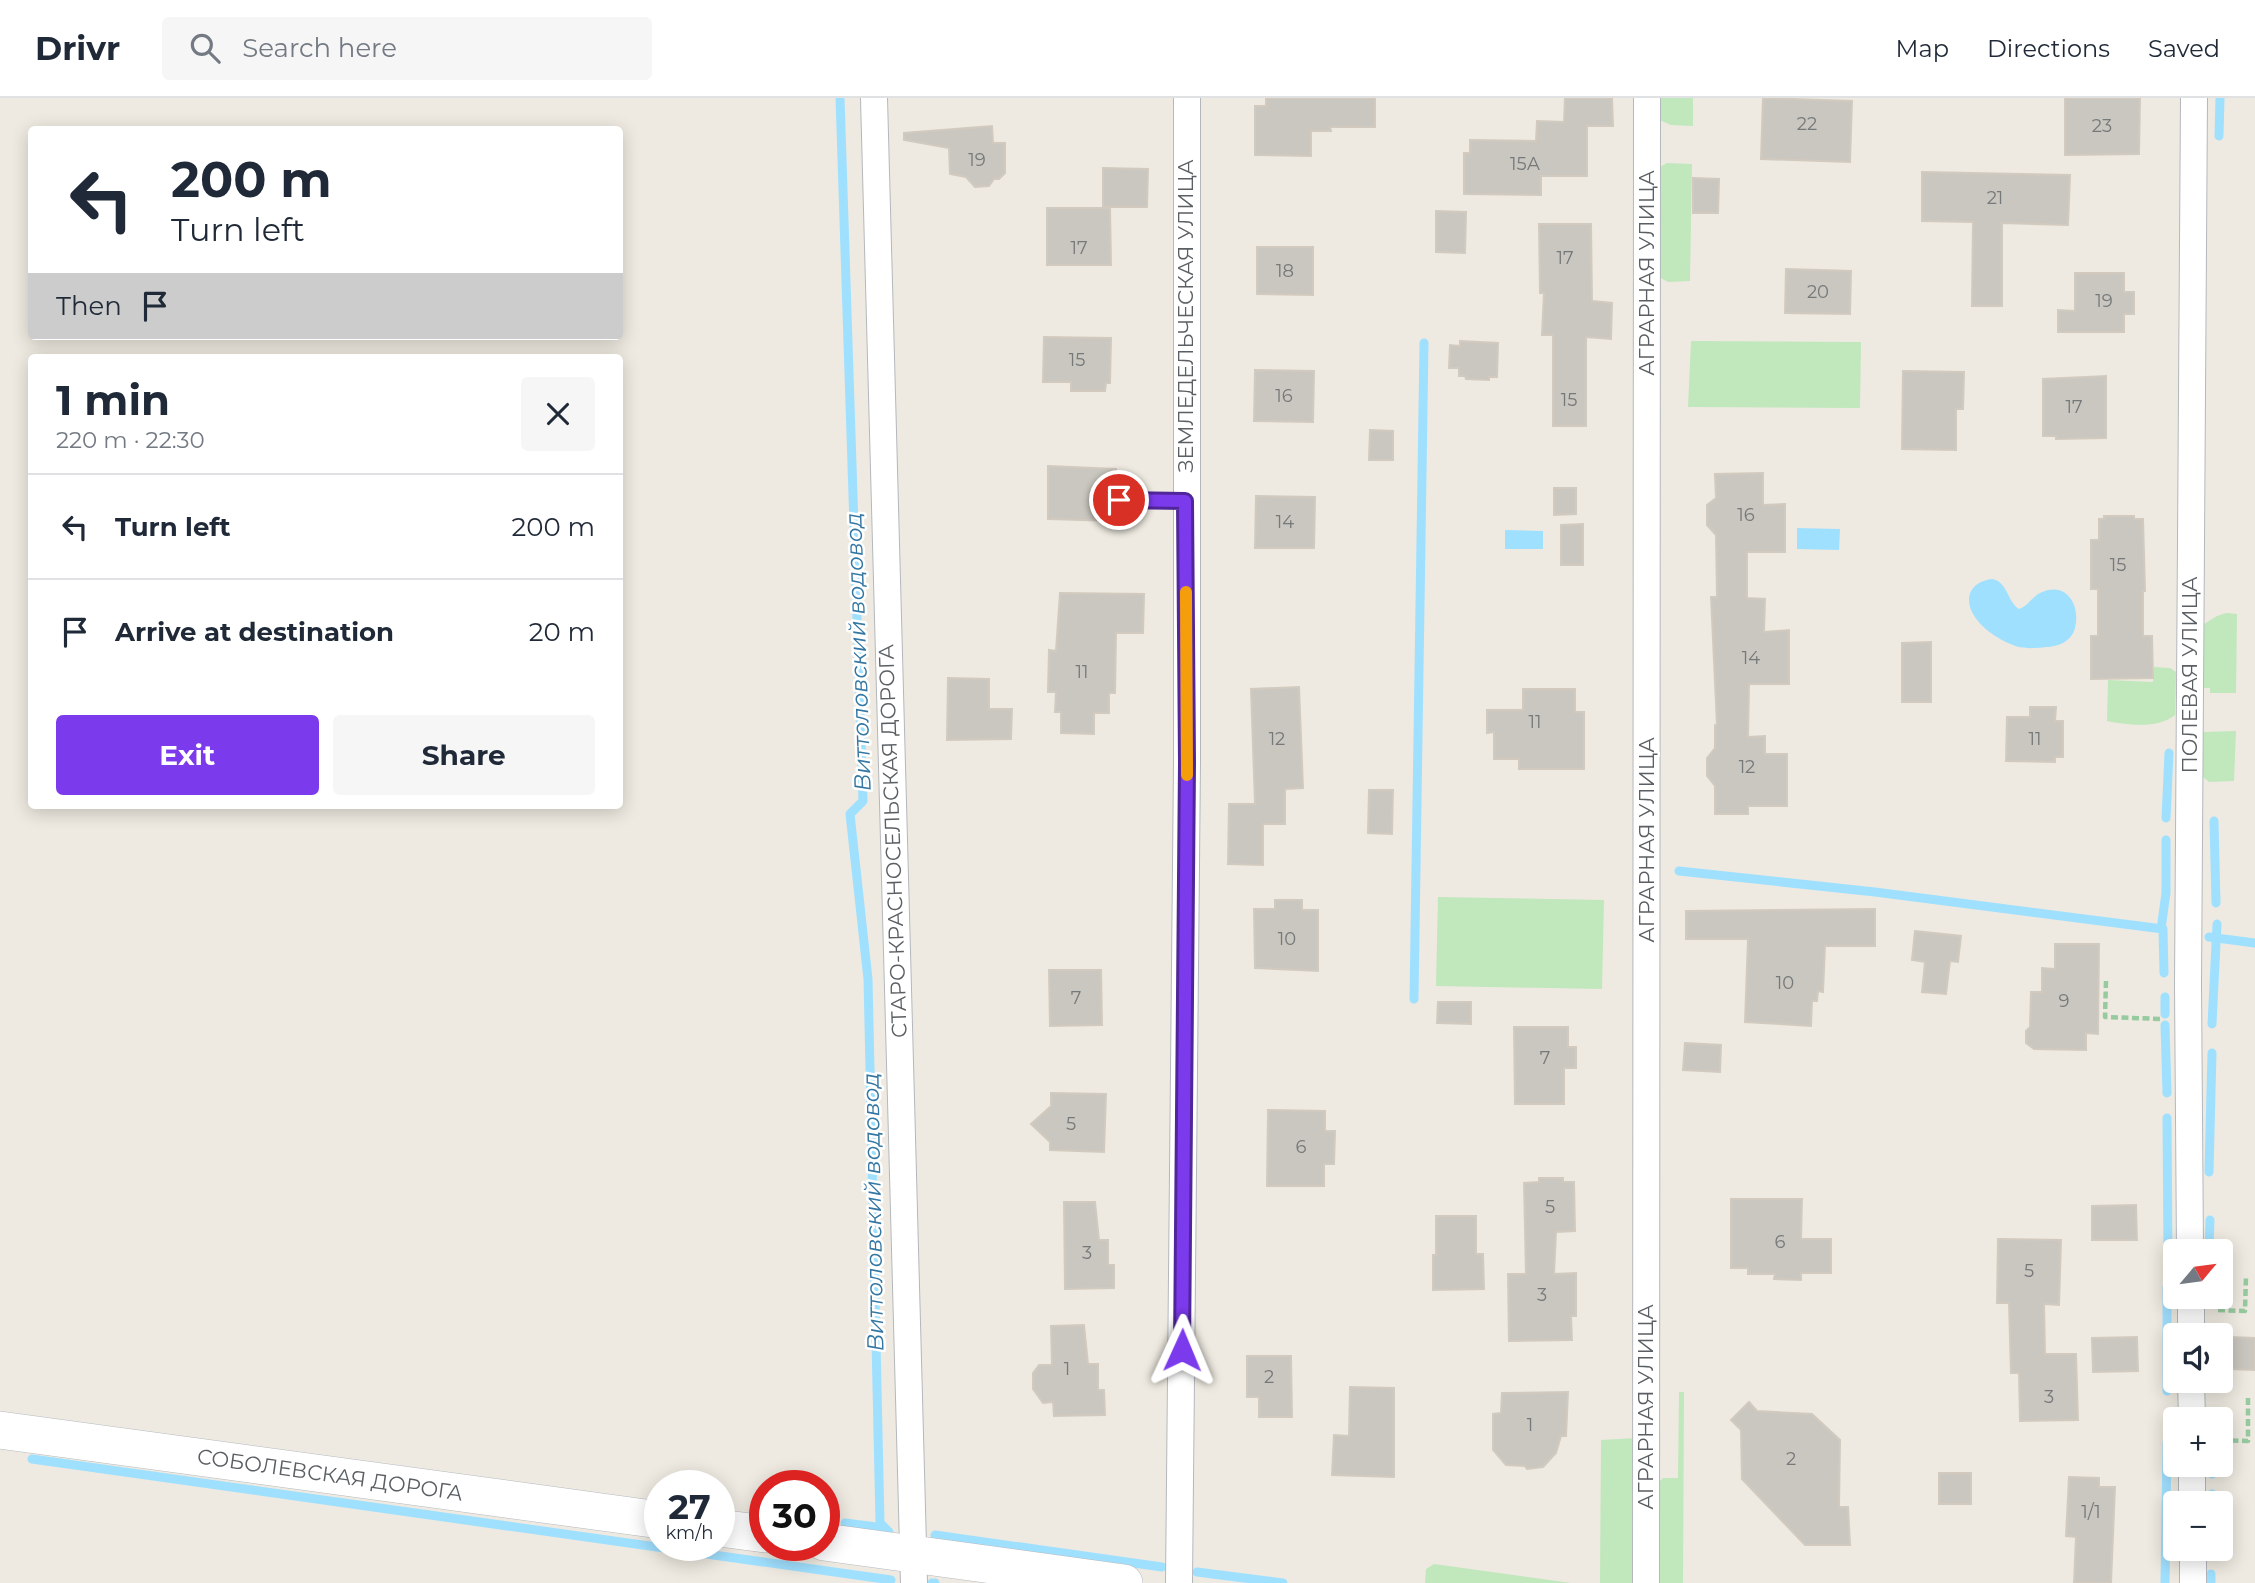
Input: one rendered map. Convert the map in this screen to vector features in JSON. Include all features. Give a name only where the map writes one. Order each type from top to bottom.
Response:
[{"type":"street","name":"СТАРО-КРАСНОСЕЛЬСКАЯ ДОРОГА","points":[[874,98],[913,1569]]},
{"type":"street","name":"ЗЕМЛЕДЕЛЬЧЕСКАЯ УЛИЦА","points":[[1179,1583],[1187,762],[1187,98]]},
{"type":"street","name":"АГРАРНАЯ УЛИЦА","points":[[1646,1583],[1647,98]]},
{"type":"street","name":"ПОЛЕВАЯ УЛИЦА","points":[[2190,1239],[2188,985],[2194,98]]},
{"type":"street","name":"СОБОЛЕВСКАЯ ДОРОГА","points":[[0,1430],[644,1518]]},
{"type":"street","points":[[840,1547],[913,1569],[1124,1583]]},
{"type":"street","points":[[2193,1561],[2193,1583]]},
{"type":"lane","points":[[1119,500],[1185,501]]},
{"type":"path","points":[[2106,981],[2105,1017],[2149,1019]]},
{"type":"path","points":[[2231,1311],[2245,1311],[2246,1276]]},
{"type":"path","points":[[2233,1440],[2248,1441],[2248,1397]]},
{"type":"green space","points":[[1657,98],[1693,98],[1693,126],[1671,125],[1657,119]]},
{"type":"green space","points":[[1667,163],[1692,164],[1690,281],[1668,282],[1657,276],[1658,168]]},
{"type":"green space","points":[[1691,341],[1861,342],[1860,408],[1688,407]]},
{"type":"green space","points":[[2226,613],[2237,614],[2236,693],[2210,693],[2210,688],[2204,688],[2204,624]]},
{"type":"green space","points":[[2154,667],[2170,668],[2176,672],[2175,715],[2151,724],[2133,725],[2107,721],[2108,680],[2153,682]]},
{"type":"green space","points":[[2236,731],[2234,781],[2209,782],[2203,777],[2203,732]]},
{"type":"green space","points":[[1438,897],[1604,900],[1602,989],[1436,986]]},
{"type":"green space","points":[[1679,1392],[1684,1392],[1683,1583],[1659,1583],[1658,1483],[1663,1478],[1678,1478]]},
{"type":"green space","points":[[1636,1438],[1636,1583],[1600,1583],[1601,1440]]},
{"type":"green space","points":[[1434,1564],[1571,1583],[1425,1583],[1426,1569]]},
{"type":"water","points":[[1797,528],[1840,529],[1839,550],[1797,549]]},
{"type":"water","points":[[1505,530],[1543,531],[1543,549],[1505,549]]},
{"type":"water","points":[[1993,579],[2002,584],[2019,609],[2040,593],[2049,590],[2064,592],[2070,597],[2076,611],[2075,628],[2071,636],[2055,646],[2025,648],[1988,631],[1971,610],[1969,597],[1979,583]]},
{"type":"building","points":[[1266,98],[1375,98],[1375,127],[1330,127],[1331,131],[1311,131],[1311,156],[1255,155],[1255,106],[1266,106]]},
{"type":"building","points":[[1565,98],[1612,98],[1613,126],[1587,126],[1587,176],[1541,176],[1541,195],[1464,194],[1464,153],[1470,153],[1470,140],[1536,141],[1537,121],[1564,122]]},
{"type":"building","points":[[1763,98],[1852,101],[1850,162],[1761,159]]},
{"type":"building","points":[[2065,98],[2140,98],[2139,154],[2065,155]]},
{"type":"building","points":[[992,126],[993,143],[1005,143],[1005,173],[999,179],[994,179],[989,186],[975,187],[966,177],[950,174],[949,148],[904,140],[904,133]]},
{"type":"building","points":[[1103,168],[1148,169],[1147,207],[1103,207]]},
{"type":"building","points":[[1922,172],[2070,175],[2068,225],[2002,223],[2002,306],[1972,306],[1973,222],[1922,221]]},
{"type":"building","points":[[1693,178],[1719,179],[1718,213],[1693,213]]},
{"type":"building","points":[[1047,208],[1110,208],[1111,265],[1047,265]]},
{"type":"building","points":[[1436,211],[1466,212],[1465,253],[1436,252]]},
{"type":"building","points":[[1539,224],[1591,224],[1592,301],[1612,303],[1611,339],[1586,337],[1586,426],[1553,426],[1553,335],[1542,335],[1544,293],[1540,293]]},
{"type":"building","points":[[1257,247],[1313,247],[1313,295],[1257,294]]},
{"type":"building","points":[[1786,269],[1851,271],[1850,314],[1785,313]]},
{"type":"building","points":[[2075,273],[2124,273],[2124,292],[2134,292],[2134,314],[2124,314],[2124,332],[2058,332],[2058,310],[2075,311]]},
{"type":"building","points":[[1044,337],[1111,338],[1110,383],[1106,383],[1105,391],[1071,391],[1071,382],[1043,382]]},
{"type":"building","points":[[1460,341],[1498,343],[1497,377],[1489,377],[1489,380],[1466,379],[1465,376],[1459,376],[1459,368],[1449,368],[1450,345],[1460,346]]},
{"type":"building","points":[[1255,370],[1314,371],[1313,422],[1254,421]]},
{"type":"building","points":[[1903,371],[1964,372],[1963,409],[1956,409],[1956,450],[1902,449]]},
{"type":"building","points":[[2106,376],[2106,438],[2056,439],[2056,436],[2043,436],[2043,379]]},
{"type":"building","points":[[1370,430],[1393,431],[1393,460],[1369,460]]},
{"type":"building","points":[[1048,466],[1116,469],[1116,493],[1110,500],[1115,509],[1115,521],[1048,519]]},
{"type":"building","points":[[1763,473],[1763,505],[1785,504],[1785,552],[1747,552],[1747,598],[1765,599],[1764,632],[1789,630],[1789,684],[1749,684],[1748,737],[1765,736],[1765,754],[1787,754],[1787,806],[1748,806],[1748,814],[1715,814],[1715,786],[1707,776],[1707,758],[1715,748],[1717,725],[1711,597],[1717,597],[1716,535],[1707,525],[1707,505],[1716,498],[1715,474]]},
{"type":"building","points":[[1554,488],[1576,488],[1576,514],[1554,515]]},
{"type":"building","points":[[1256,496],[1315,497],[1314,548],[1255,548]]},
{"type":"building","points":[[2104,516],[2134,516],[2134,519],[2143,519],[2143,636],[2152,636],[2153,678],[2091,679],[2091,636],[2098,636],[2098,589],[2091,589],[2091,540],[2099,540],[2099,519],[2104,519]]},
{"type":"building","points":[[1583,524],[1583,565],[1561,565],[1561,525]]},
{"type":"building","points":[[1060,593],[1144,594],[1143,633],[1116,633],[1115,693],[1109,693],[1109,713],[1094,713],[1094,734],[1061,733],[1061,712],[1055,712],[1056,692],[1048,692],[1049,650],[1056,651]]},
{"type":"building","points":[[1931,642],[1931,702],[1902,702],[1902,643]]},
{"type":"building","points":[[948,678],[989,679],[989,709],[1012,709],[1011,739],[947,740]]},
{"type":"building","points":[[1299,687],[1303,788],[1285,789],[1285,824],[1263,824],[1263,865],[1228,864],[1229,804],[1255,804],[1251,689]]},
{"type":"building","points":[[1523,689],[1575,689],[1575,712],[1584,712],[1584,769],[1519,769],[1519,759],[1494,759],[1494,732],[1487,733],[1487,710],[1523,710]]},
{"type":"building","points":[[2030,707],[2056,707],[2055,721],[2063,721],[2063,757],[2055,757],[2055,762],[2006,761],[2007,717],[2030,717]]},
{"type":"building","points":[[1369,790],[1393,790],[1392,834],[1368,833]]},
{"type":"building","points":[[1275,900],[1302,900],[1302,910],[1318,910],[1318,971],[1255,968],[1254,909],[1275,909]]},
{"type":"building","points":[[1875,909],[1875,946],[1825,946],[1823,992],[1818,991],[1817,1001],[1812,1001],[1811,1026],[1745,1022],[1748,939],[1686,939],[1686,911]]},
{"type":"building","points":[[1915,931],[1961,936],[1958,962],[1950,961],[1946,994],[1922,992],[1925,962],[1912,960]]},
{"type":"building","points":[[2055,944],[2099,944],[2098,1034],[2086,1033],[2086,1050],[2034,1049],[2026,1043],[2026,1031],[2030,1027],[2031,992],[2042,992],[2042,968],[2055,969]]},
{"type":"building","points":[[1049,970],[1101,970],[1102,1025],[1050,1026]]},
{"type":"building","points":[[1438,1002],[1471,1002],[1471,1024],[1437,1023]]},
{"type":"building","points":[[1514,1027],[1568,1027],[1568,1047],[1576,1047],[1576,1068],[1564,1068],[1564,1104],[1515,1104]]},
{"type":"building","points":[[1685,1043],[1721,1045],[1720,1072],[1683,1070]]},
{"type":"building","points":[[1051,1093],[1106,1094],[1104,1152],[1050,1150],[1050,1142],[1031,1124],[1051,1106]]},
{"type":"building","points":[[1268,1110],[1325,1111],[1325,1131],[1335,1131],[1334,1164],[1324,1164],[1324,1186],[1267,1186]]},
{"type":"building","points":[[1539,1178],[1563,1178],[1563,1182],[1574,1182],[1575,1231],[1556,1232],[1554,1274],[1576,1273],[1576,1316],[1571,1316],[1572,1340],[1509,1341],[1508,1274],[1526,1274],[1524,1183],[1539,1182]]},
{"type":"building","points":[[1731,1199],[1802,1199],[1801,1239],[1831,1239],[1831,1273],[1801,1273],[1801,1280],[1774,1279],[1775,1274],[1748,1274],[1748,1268],[1731,1268]]},
{"type":"building","points":[[1064,1202],[1095,1202],[1099,1240],[1108,1240],[1108,1265],[1114,1265],[1114,1288],[1065,1289]]},
{"type":"building","points":[[2136,1205],[2137,1240],[2092,1240],[2092,1206]]},
{"type":"building","points":[[1436,1216],[1476,1216],[1476,1254],[1483,1254],[1484,1289],[1433,1290]]},
{"type":"building","points":[[1998,1239],[2061,1240],[2059,1305],[2044,1304],[2045,1354],[2076,1354],[2078,1420],[2020,1421],[2019,1373],[2011,1373],[2009,1303],[1997,1303]]},
{"type":"building","points":[[1084,1325],[1088,1364],[1098,1364],[1098,1390],[1104,1390],[1105,1415],[1054,1416],[1053,1402],[1043,1403],[1033,1389],[1033,1373],[1039,1365],[1052,1365],[1051,1326]]},
{"type":"building","points":[[2137,1337],[2138,1371],[2093,1372],[2092,1338]]},
{"type":"building","points":[[2233,1337],[2255,1338],[2255,1370],[2233,1369]]},
{"type":"building","points":[[1247,1356],[1291,1356],[1292,1417],[1259,1417],[1259,1397],[1247,1397]]},
{"type":"building","points":[[1350,1387],[1394,1388],[1394,1477],[1332,1475],[1334,1435],[1349,1436]]},
{"type":"building","points":[[1568,1392],[1566,1436],[1561,1436],[1556,1453],[1543,1467],[1527,1469],[1525,1466],[1506,1465],[1493,1450],[1493,1414],[1501,1413],[1502,1393]]},
{"type":"building","points":[[1749,1402],[1757,1411],[1812,1414],[1840,1440],[1839,1507],[1848,1507],[1850,1545],[1805,1545],[1742,1479],[1741,1430],[1731,1420]]},
{"type":"building","points":[[1939,1473],[1971,1473],[1971,1504],[1939,1504]]},
{"type":"building","points":[[2069,1477],[2099,1478],[2099,1487],[2115,1487],[2111,1583],[2074,1583],[2076,1537],[2066,1536]]},
{"type":"waterway","name":"Виттоловский водовод","points":[[840,98],[863,801],[850,814],[868,979],[880,1523],[889,1532]]},
{"type":"waterway","points":[[2219,136],[2220,98]]},
{"type":"waterway","points":[[1414,999],[1424,343]]},
{"type":"waterway","points":[[2166,818],[2169,753]]},
{"type":"waterway","points":[[2214,821],[2216,903]]},
{"type":"waterway","points":[[2161,929],[2166,893],[2166,840]]},
{"type":"waterway","points":[[1679,871],[1875,892],[2163,929],[2164,973]]},
{"type":"waterway","points":[[2212,1024],[2217,924]]},
{"type":"waterway","points":[[2209,937],[2255,943]]},
{"type":"waterway","points":[[2165,997],[2165,1014]]},
{"type":"waterway","points":[[2165,1025],[2167,1093]]},
{"type":"waterway","points":[[2209,1172],[2212,1053]]},
{"type":"waterway","points":[[2167,1118],[2168,1239]]},
{"type":"waterway","points":[[2209,1239],[2210,1220]]},
{"type":"waterway","points":[[2167,1309],[2167,1323]]},
{"type":"waterway","points":[[32,1459],[891,1580]]},
{"type":"waterway","points":[[2165,1583],[2167,1477]]},
{"type":"waterway","points":[[845,1523],[885,1528]]},
{"type":"waterway","points":[[935,1535],[1162,1567]]},
{"type":"waterway","points":[[1197,1572],[1283,1583]]},
{"type":"waterway","points":[[2211,1574],[2211,1583]]},
{"type":"slow traffic","points":[[1186,592],[1187,775]]},
{"type":"route","points":[[1119,500],[1185,501],[1187,762],[1182,1350]]}]
